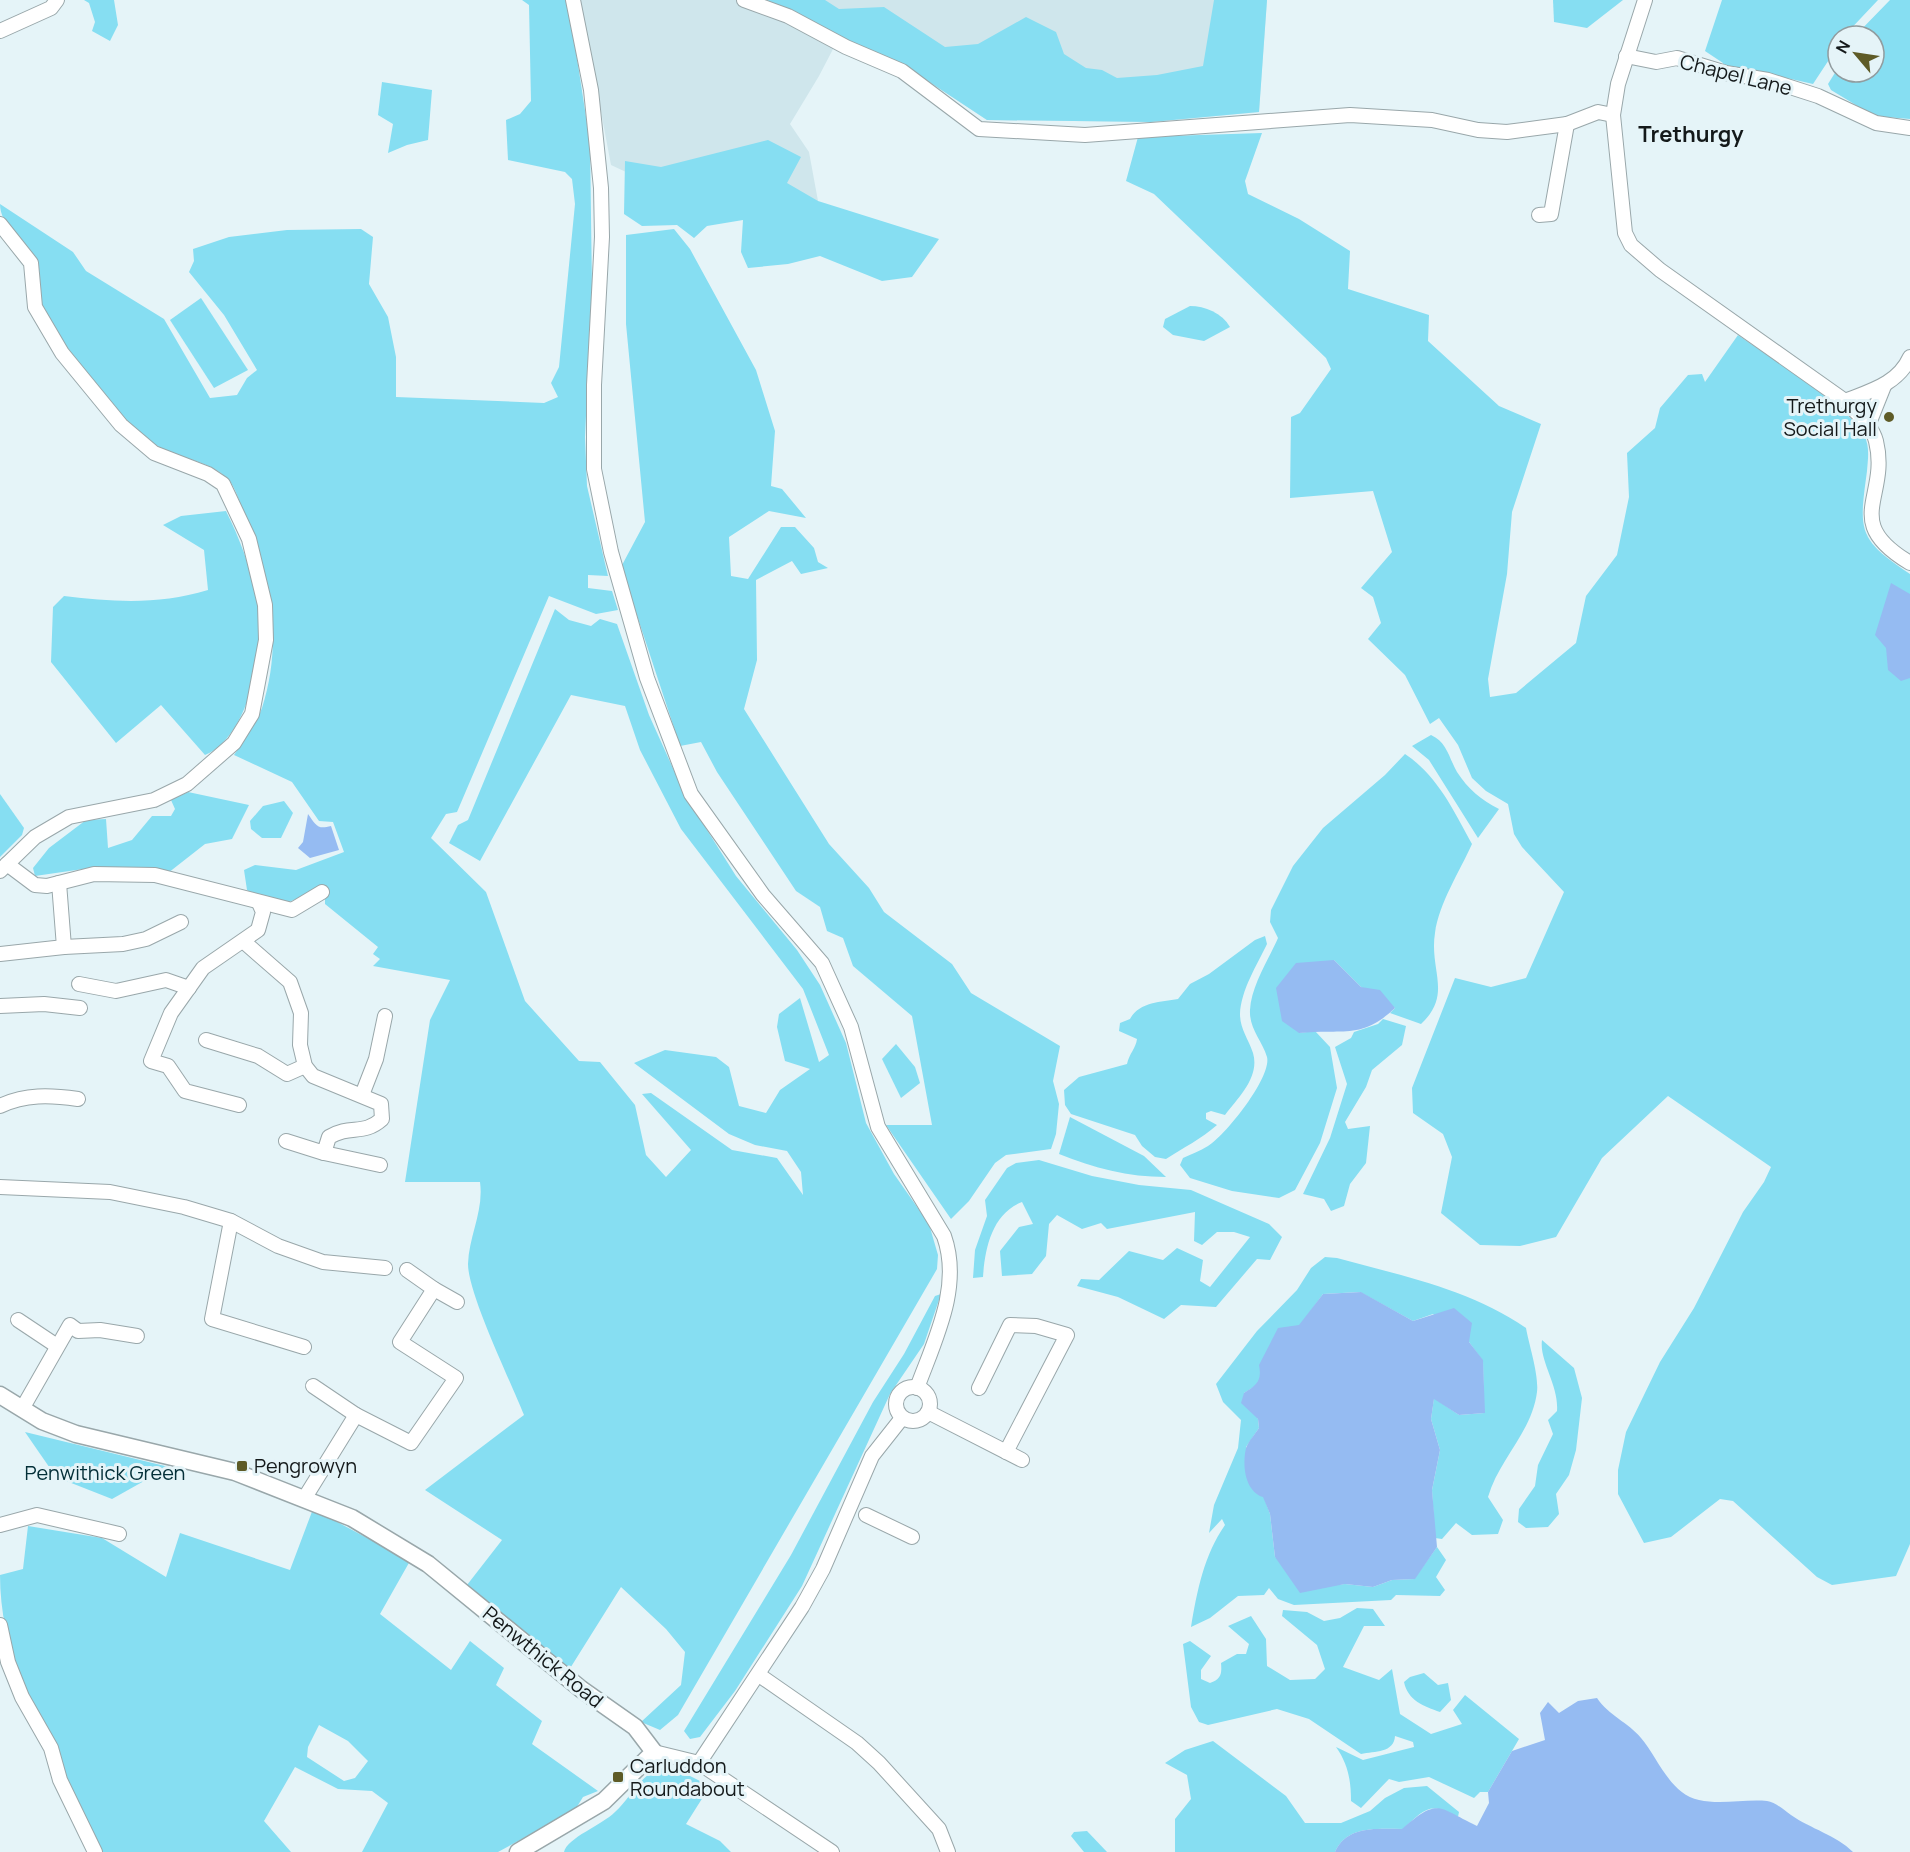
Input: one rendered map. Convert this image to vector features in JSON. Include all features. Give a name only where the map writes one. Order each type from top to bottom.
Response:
[{"type":"main road","name":"Penwthick Road","points":[[0,1395],[22,1409],[76,1434],[235,1472],[352,1518],[428,1564],[581,1689],[635,1727],[654,1752]]},
{"type":"main road","points":[[519,1852],[604,1801],[654,1752]]},
{"type":"street","points":[[0,31],[51,8],[57,0]]},
{"type":"street","points":[[573,0],[591,90],[601,188],[602,237],[594,385],[594,469],[611,552],[647,678],[691,794],[763,895],[822,963],[851,1027],[878,1128],[944,1236],[950,1251],[951,1282],[942,1320],[917,1388]]},
{"type":"street","points":[[744,0],[788,16],[846,47],[902,71],[979,129],[1085,135],[1260,124],[1300,117],[1340,115],[1432,120],[1478,130],[1507,132],[1567,124],[1598,112],[1613,115]]},
{"type":"street","points":[[1645,0],[1618,84],[1613,115],[1623,218],[1631,244],[1660,270],[1845,401],[1868,426],[1875,439],[1878,455],[1872,525],[1881,543],[1910,563]]},
{"type":"street","name":"Chapel Lane","points":[[1626,56],[1656,62],[1684,59],[1726,73],[1768,80],[1811,93],[1876,123],[1910,128]]},
{"type":"street","points":[[1539,215],[1551,214],[1567,124]]},
{"type":"street","points":[[0,224],[31,263],[35,307],[62,353],[121,426],[154,453],[208,474],[223,484],[249,538],[266,606],[266,640],[252,714],[234,743],[187,784],[154,800],[69,817],[35,837],[3,868],[35,885],[47,886],[94,874],[155,875],[292,910],[322,892]]},
{"type":"street","points":[[1845,401],[1884,386],[1906,365],[1910,357]]},
{"type":"street","points":[[1868,426],[1884,386]]},
{"type":"street","points":[[59,883],[64,946]]},
{"type":"street","points":[[239,1105],[185,1091],[168,1066],[151,1061],[171,1013],[203,968],[258,930],[263,912],[259,903]]},
{"type":"street","points":[[0,954],[64,946],[135,941],[146,939],[181,922]]},
{"type":"street","points":[[243,941],[290,982],[301,1013],[300,1045],[305,1066],[313,1076],[381,1104],[382,1119],[372,1128],[340,1130],[329,1137],[324,1153]]},
{"type":"street","points":[[79,984],[116,991],[166,980],[189,988]]},
{"type":"street","points":[[0,1006],[44,1004],[80,1008]]},
{"type":"street","points":[[362,1095],[376,1059],[385,1016]]},
{"type":"street","points":[[206,1040],[258,1056],[287,1074],[305,1066]]},
{"type":"street","points":[[0,1106],[27,1097],[51,1095],[78,1099]]},
{"type":"street","points":[[286,1141],[324,1153],[380,1165]]},
{"type":"street","points":[[0,1187],[110,1192],[184,1207],[231,1221],[278,1246],[322,1262],[384,1268]]},
{"type":"street","points":[[231,1221],[212,1320],[304,1347]]},
{"type":"street","points":[[407,1270],[457,1302]]},
{"type":"street","points":[[313,1386],[356,1415],[411,1443],[456,1378],[400,1342],[434,1289]]},
{"type":"street","points":[[18,1320],[57,1346]]},
{"type":"street","points":[[22,1409],[70,1325],[78,1331],[100,1330],[137,1336]]},
{"type":"street","points":[[979,1388],[1010,1325],[1036,1326],[1067,1335],[1006,1452]]},
{"type":"street","points":[[907,1388],[917,1388],[928,1397],[928,1412],[916,1422],[902,1418],[896,1409],[896,1399],[907,1388]]},
{"type":"street","points":[[928,1412],[1022,1460]]},
{"type":"street","points":[[304,1498],[356,1415]]},
{"type":"street","points":[[699,1763],[759,1676],[823,1569],[872,1456],[902,1418]]},
{"type":"street","points":[[0,1525],[37,1515],[119,1534]]},
{"type":"street","points":[[866,1515],[912,1537]]},
{"type":"street","points":[[0,1625],[8,1662],[22,1697],[51,1748],[60,1780],[95,1852]]},
{"type":"street","points":[[759,1676],[857,1743],[872,1756],[939,1829],[948,1852]]},
{"type":"street","points":[[654,1752],[699,1763],[832,1852]]},
{"type":"shaded area","points":[[580,0],[1267,0],[1259,112],[1151,122],[987,120],[845,26],[790,124],[809,152],[818,201],[673,194],[611,165]]},
{"type":"shaded area","points":[[1891,583],[1910,594],[1910,678],[1901,681],[1888,670],[1886,648],[1875,635]]},
{"type":"shaded area","points":[[308,814],[317,826],[331,826],[339,850],[310,858],[298,848],[303,842]]},
{"type":"shaded area","points":[[1334,960],[1361,987],[1380,990],[1395,1008],[1383,1018],[1361,1029],[1299,1033],[1282,1021],[1276,988],[1296,963]]},
{"type":"shaded area","points":[[1361,1292],[1413,1321],[1454,1308],[1472,1323],[1469,1342],[1483,1360],[1485,1413],[1459,1415],[1434,1399],[1431,1419],[1440,1450],[1432,1490],[1437,1547],[1415,1579],[1392,1580],[1373,1587],[1345,1584],[1300,1593],[1275,1557],[1270,1514],[1263,1497],[1252,1489],[1246,1477],[1244,1462],[1246,1448],[1259,1428],[1258,1419],[1241,1403],[1244,1393],[1258,1382],[1259,1365],[1278,1328],[1299,1325],[1323,1294]]},
{"type":"shaded area","points":[[1597,1698],[1607,1710],[1636,1732],[1680,1791],[1699,1800],[1715,1802],[1770,1802],[1839,1841],[1853,1852],[1335,1852],[1340,1843],[1355,1833],[1373,1829],[1402,1829],[1431,1809],[1445,1810],[1477,1826],[1489,1803],[1488,1792],[1512,1751],[1545,1740],[1540,1713],[1548,1702],[1559,1713],[1578,1701]]},
{"type":"green space","points":[[84,0],[114,0],[118,25],[110,41],[92,31],[95,22],[89,3]]},
{"type":"green space","points":[[522,0],[566,0],[569,6],[590,143],[592,288],[585,437],[587,486],[608,576],[588,575],[588,588],[612,591],[618,610],[596,614],[549,596],[457,812],[446,814],[431,838],[486,892],[525,1001],[579,1061],[600,1062],[635,1105],[646,1155],[666,1177],[691,1150],[642,1094],[651,1093],[732,1150],[777,1158],[803,1195],[801,1172],[787,1151],[755,1145],[729,1134],[634,1063],[665,1050],[716,1057],[729,1067],[739,1106],[766,1113],[780,1090],[810,1069],[785,1061],[777,1027],[779,1014],[800,998],[819,1062],[829,1055],[803,989],[681,829],[640,750],[625,706],[571,695],[480,861],[449,843],[458,825],[468,820],[555,609],[569,620],[591,626],[600,619],[617,624],[649,715],[685,795],[736,876],[797,950],[820,985],[846,1043],[866,1123],[894,1174],[929,1224],[938,1255],[937,1269],[678,1715],[660,1730],[641,1722],[681,1685],[685,1652],[666,1629],[621,1587],[569,1670],[467,1585],[502,1540],[425,1490],[524,1415],[482,1316],[470,1278],[469,1253],[480,1203],[480,1182],[405,1182],[430,1020],[450,980],[373,966],[380,959],[373,954],[378,947],[325,904],[325,886],[289,902],[256,896],[247,890],[244,870],[255,865],[296,870],[344,852],[333,822],[319,821],[292,782],[234,755],[262,708],[272,661],[272,614],[256,544],[229,480],[213,468],[165,450],[141,434],[107,401],[74,362],[60,342],[41,306],[36,266],[31,254],[4,220],[0,204],[73,252],[86,271],[164,319],[210,398],[237,395],[247,378],[257,370],[224,315],[189,272],[194,261],[193,249],[229,237],[287,230],[361,229],[373,237],[369,284],[388,317],[396,357],[396,397],[544,403],[558,397],[551,383],[559,367],[575,204],[572,179],[565,172],[508,160],[506,120],[520,114],[531,101],[529,5]]},
{"type":"green space","points":[[767,0],[825,0],[839,9],[884,7],[945,47],[978,44],[1026,17],[1056,32],[1064,54],[1086,68],[1102,70],[1117,78],[1157,75],[1203,66],[1214,0],[1267,0],[1259,112],[1151,122],[987,120],[905,66],[847,41]]},
{"type":"green space","points":[[1553,0],[1623,0],[1587,28],[1554,22]]},
{"type":"green space","points":[[1722,0],[1878,0],[1855,24],[1826,24],[1826,64],[1813,84],[1765,73],[1724,68],[1723,63],[1705,51]]},
{"type":"green space","points":[[1890,0],[1910,0],[1910,119],[1874,116],[1831,90],[1828,84],[1886,84],[1886,24],[1867,24]]},
{"type":"green space","points":[[382,82],[432,90],[428,140],[388,153],[393,124],[378,115]]},
{"type":"green space","points":[[1262,133],[1245,181],[1248,194],[1299,219],[1350,251],[1348,289],[1429,315],[1428,341],[1499,406],[1541,424],[1512,512],[1507,574],[1488,679],[1490,697],[1516,693],[1576,643],[1586,596],[1617,555],[1629,497],[1627,453],[1655,428],[1660,408],[1688,375],[1702,374],[1705,382],[1738,335],[1826,397],[1856,424],[1866,439],[1868,457],[1863,521],[1866,532],[1880,552],[1910,574],[1910,1544],[1896,1576],[1832,1585],[1817,1577],[1733,1501],[1720,1499],[1671,1537],[1644,1543],[1618,1494],[1618,1470],[1626,1432],[1660,1362],[1694,1308],[1743,1212],[1764,1182],[1771,1167],[1668,1096],[1602,1158],[1556,1237],[1520,1246],[1480,1245],[1441,1213],[1452,1157],[1443,1134],[1413,1113],[1412,1088],[1455,978],[1491,987],[1526,978],[1564,892],[1522,847],[1514,834],[1508,804],[1486,791],[1472,778],[1458,745],[1439,718],[1430,724],[1405,675],[1368,639],[1381,623],[1373,597],[1361,588],[1392,552],[1373,491],[1290,498],[1291,417],[1300,413],[1331,369],[1326,358],[1154,194],[1126,181],[1138,137]]},
{"type":"green space","points":[[768,140],[801,157],[787,183],[818,201],[939,239],[912,277],[882,281],[820,256],[788,264],[748,268],[741,252],[743,220],[707,226],[694,238],[677,225],[642,226],[624,214],[625,161],[661,167]]},
{"type":"green space","points":[[674,229],[690,249],[756,370],[775,431],[771,486],[782,489],[806,518],[769,511],[729,537],[731,576],[748,579],[781,527],[795,527],[814,548],[818,562],[828,568],[801,574],[792,561],[756,580],[757,660],[744,709],[829,844],[869,888],[884,912],[952,964],[971,993],[1060,1046],[1053,1081],[1059,1104],[1056,1134],[1051,1149],[1006,1155],[995,1163],[969,1201],[951,1219],[886,1125],[932,1125],[912,1016],[853,966],[843,938],[827,931],[820,907],[796,891],[717,772],[701,742],[680,746],[621,567],[645,522],[626,324],[626,235]]},
{"type":"green space","points":[[201,298],[248,370],[214,388],[170,320]]},
{"type":"green space","points":[[1190,306],[1213,311],[1230,327],[1204,341],[1173,335],[1163,327],[1165,319]]},
{"type":"green space","points":[[226,511],[249,569],[256,593],[260,623],[256,667],[243,711],[233,730],[220,745],[205,755],[161,705],[116,743],[51,662],[53,607],[64,596],[136,601],[172,598],[208,590],[204,550],[163,525],[181,516]]},
{"type":"green space","points":[[1431,735],[1444,746],[1457,772],[1470,789],[1499,809],[1478,838],[1429,760],[1412,746]]},
{"type":"green space","points":[[1405,754],[1436,783],[1472,844],[1445,899],[1437,922],[1434,946],[1438,992],[1431,1013],[1421,1024],[1390,1013],[1395,1008],[1361,987],[1334,960],[1299,1033],[1315,1031],[1330,1047],[1337,1088],[1320,1143],[1295,1190],[1279,1198],[1232,1191],[1190,1178],[1180,1165],[1183,1158],[1208,1146],[1225,1131],[1246,1105],[1267,1066],[1265,1051],[1250,1017],[1251,1001],[1257,982],[1278,938],[1270,922],[1271,910],[1293,866],[1323,828],[1385,775]]},
{"type":"green space","points":[[188,792],[249,805],[232,839],[205,844],[168,873],[97,867],[35,876],[33,868],[49,848],[86,820],[106,819],[108,848],[132,840],[152,816],[171,816],[175,809],[171,800]]},
{"type":"green space","points":[[0,794],[24,828],[22,835],[0,857]]},
{"type":"green space","points":[[284,801],[293,813],[281,838],[262,838],[251,829],[250,821],[263,806]]},
{"type":"green space","points":[[1265,936],[1267,944],[1246,987],[1240,1014],[1243,1029],[1253,1053],[1254,1070],[1242,1094],[1225,1115],[1211,1111],[1206,1113],[1206,1119],[1217,1125],[1166,1159],[1155,1157],[1142,1146],[1135,1135],[1071,1114],[1065,1105],[1064,1090],[1079,1077],[1127,1064],[1137,1039],[1119,1031],[1120,1023],[1130,1019],[1134,1013],[1145,1006],[1178,999],[1190,984],[1209,974],[1255,940]]},
{"type":"green space","points":[[1383,1019],[1406,1026],[1402,1045],[1372,1070],[1366,1087],[1345,1122],[1348,1129],[1370,1126],[1366,1163],[1350,1184],[1344,1206],[1331,1211],[1324,1199],[1303,1194],[1330,1138],[1347,1084],[1335,1047],[1351,1038],[1354,1032],[1378,1024]]},
{"type":"green space","points":[[896,1044],[915,1067],[920,1083],[901,1098],[882,1059]]},
{"type":"green space","points":[[1070,1117],[1144,1156],[1166,1177],[1111,1171],[1059,1154]]},
{"type":"green space","points":[[1039,1160],[1092,1176],[1139,1185],[1191,1190],[1269,1224],[1282,1237],[1270,1260],[1257,1259],[1216,1307],[1181,1305],[1164,1319],[1118,1297],[1077,1286],[1081,1279],[1099,1280],[1129,1251],[1163,1260],[1177,1248],[1203,1260],[1200,1281],[1210,1287],[1250,1237],[1234,1232],[1217,1232],[1202,1245],[1194,1241],[1195,1212],[1107,1229],[1101,1223],[1082,1229],[1057,1215],[1049,1224],[1046,1256],[1032,1274],[1002,1276],[1000,1251],[1019,1227],[1033,1224],[1022,1202],[1012,1207],[997,1223],[988,1244],[983,1277],[973,1278],[975,1250],[987,1216],[985,1200],[1007,1168],[1016,1163]]},
{"type":"green space","points":[[1325,1257],[1386,1271],[1459,1293],[1526,1328],[1535,1369],[1537,1392],[1529,1420],[1493,1483],[1488,1497],[1503,1520],[1498,1534],[1472,1535],[1456,1523],[1442,1539],[1435,1538],[1432,1490],[1440,1450],[1431,1419],[1434,1398],[1459,1415],[1484,1413],[1483,1361],[1469,1342],[1433,1314],[1413,1321],[1360,1292],[1323,1294],[1257,1385],[1244,1393],[1258,1419],[1259,1428],[1246,1447],[1270,1514],[1275,1557],[1327,1586],[1345,1584],[1373,1587],[1392,1580],[1414,1579],[1437,1547],[1446,1560],[1436,1577],[1445,1590],[1440,1596],[1396,1595],[1391,1600],[1294,1605],[1278,1599],[1269,1588],[1264,1595],[1238,1596],[1210,1618],[1191,1627],[1207,1561],[1225,1525],[1222,1519],[1209,1533],[1214,1505],[1238,1448],[1241,1420],[1223,1402],[1216,1384],[1257,1331],[1297,1290],[1311,1268]]},
{"type":"green space","points":[[941,1294],[924,1344],[890,1394],[802,1586],[735,1691],[700,1737],[690,1739],[684,1731],[791,1555],[873,1402],[904,1354],[935,1296]]},
{"type":"green space","points":[[1542,1340],[1574,1368],[1582,1398],[1576,1450],[1569,1475],[1556,1494],[1559,1514],[1548,1527],[1526,1528],[1518,1522],[1519,1509],[1535,1486],[1538,1465],[1553,1434],[1548,1420],[1557,1411],[1555,1392],[1543,1356]]},
{"type":"green space","name":"Penwithick Green","points":[[25,1432],[169,1467],[112,1499],[56,1477]]},
{"type":"green space","points":[[313,1509],[410,1561],[380,1614],[451,1670],[470,1641],[504,1668],[496,1685],[542,1721],[532,1744],[598,1791],[583,1797],[575,1810],[498,1852],[362,1852],[388,1803],[372,1791],[338,1789],[295,1767],[264,1821],[291,1852],[102,1852],[87,1830],[44,1738],[18,1674],[9,1642],[2,1609],[0,1575],[23,1569],[28,1526],[102,1538],[166,1577],[180,1533],[290,1570]],"holes":[[[319,1725],[348,1741],[368,1761],[355,1778],[344,1781],[307,1757],[308,1747]]]},
{"type":"green space","points":[[1357,1608],[1373,1609],[1385,1626],[1364,1626],[1343,1667],[1379,1680],[1392,1669],[1400,1714],[1431,1734],[1462,1724],[1453,1710],[1465,1695],[1519,1739],[1488,1792],[1480,1792],[1474,1798],[1429,1777],[1399,1782],[1389,1779],[1361,1808],[1351,1801],[1348,1772],[1336,1747],[1363,1760],[1414,1747],[1413,1742],[1395,1736],[1391,1746],[1361,1754],[1309,1719],[1277,1709],[1208,1725],[1199,1722],[1191,1707],[1183,1644],[1190,1641],[1211,1656],[1201,1670],[1201,1679],[1210,1683],[1220,1676],[1221,1663],[1237,1654],[1246,1654],[1249,1644],[1228,1626],[1251,1616],[1266,1639],[1267,1666],[1290,1680],[1315,1679],[1325,1669],[1317,1645],[1282,1616],[1283,1610],[1307,1612],[1324,1621],[1340,1618]]},
{"type":"green space","points":[[1424,1673],[1438,1685],[1448,1683],[1451,1700],[1440,1712],[1418,1702],[1406,1688],[1404,1682],[1410,1677]]},
{"type":"green space","points":[[1213,1741],[1286,1796],[1305,1823],[1341,1823],[1370,1811],[1385,1798],[1404,1788],[1427,1786],[1459,1812],[1458,1817],[1434,1808],[1422,1812],[1403,1829],[1374,1829],[1355,1833],[1340,1843],[1335,1852],[1175,1852],[1175,1819],[1191,1799],[1187,1775],[1165,1763],[1185,1750]]},
{"type":"green space","points":[[663,1768],[690,1776],[710,1786],[686,1824],[720,1841],[731,1852],[564,1852],[571,1842],[615,1812],[642,1780]]},
{"type":"green space","points":[[1087,1831],[1107,1852],[1084,1852],[1071,1836],[1074,1832]]},
{"type":"place","name":"Trethurgy Social Hall","points":[[1889,417]]},
{"type":"place","name":"Pengrowyn","points":[[242,1466]]},
{"type":"place","name":"Carluddon Roundabout","points":[[618,1777]]},
{"type":"district","name":"Trethurgy","points":[[1691,134]]}]
